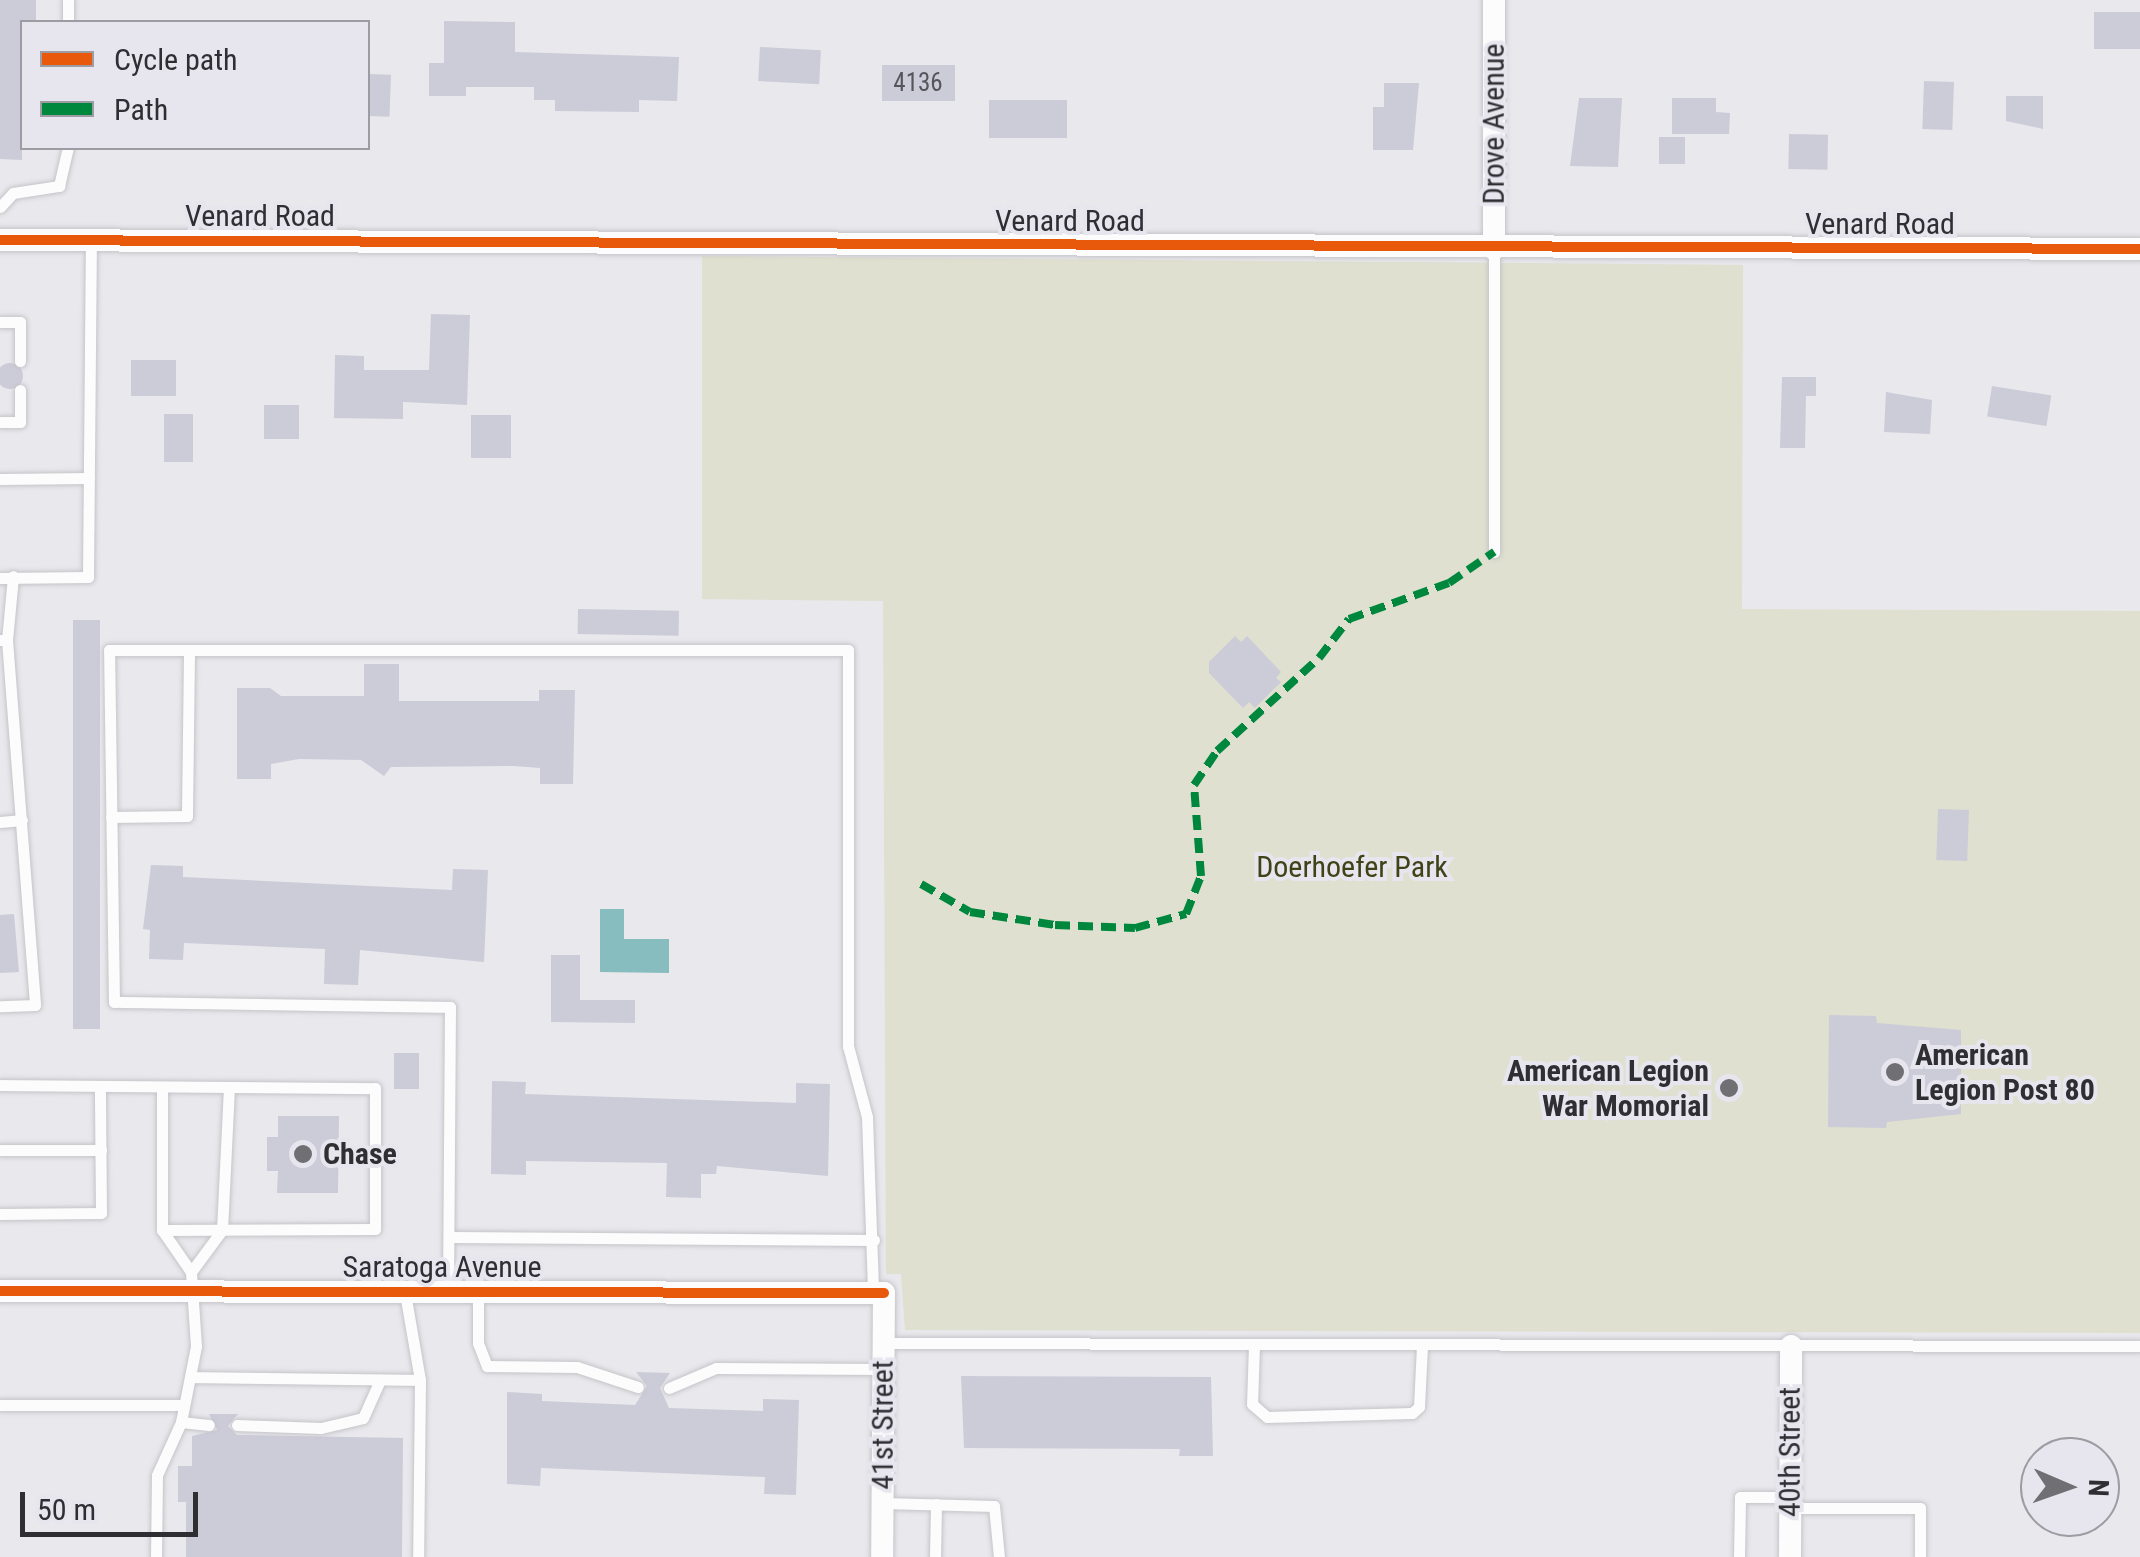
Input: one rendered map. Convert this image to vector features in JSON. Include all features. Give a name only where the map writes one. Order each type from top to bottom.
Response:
[{"type":"street","name":"Drove Avenue","points":[[1494,0],[1494,249]]},
{"type":"street","name":"Venard Road","points":[[0,240],[2140,249]]},
{"type":"street","name":"Saratoga Avenue","points":[[0,1291],[190,1282],[406,1293],[879,1293]]},
{"type":"street","name":"41st Street","points":[[879,1293],[884,1343],[882,1557]]},
{"type":"street","name":"40th Street","points":[[1790,1557],[1791,1346]]},
{"type":"lane","points":[[0,207],[13,193],[59,186],[68,150]]},
{"type":"lane","points":[[0,1006],[34,1005],[22,820],[3,640],[6,577],[88,577],[91,240]]},
{"type":"lane","points":[[1494,249],[1494,552]]},
{"type":"lane","points":[[0,322],[20,322],[20,361]]},
{"type":"lane","points":[[0,422],[20,422],[20,390]]},
{"type":"lane","points":[[0,479],[89,478]]},
{"type":"lane","points":[[448,1292],[450,1007],[114,1002],[109,650],[848,650],[848,1046],[867,1117],[879,1293]]},
{"type":"lane","points":[[111,818],[187,816],[189,650]]},
{"type":"lane","points":[[0,822],[22,820]]},
{"type":"lane","points":[[0,1085],[375,1088],[375,1229],[162,1230]]},
{"type":"lane","points":[[0,1214],[101,1213],[100,1086]]},
{"type":"lane","points":[[156,1557],[157,1476],[181,1422],[196,1346],[190,1282],[162,1230],[162,1087]]},
{"type":"lane","points":[[190,1282],[222,1230],[229,1088]]},
{"type":"lane","points":[[0,1150],[100,1150]]},
{"type":"lane","points":[[449,1236],[874,1240]]},
{"type":"lane","points":[[478,1292],[478,1343],[487,1366],[577,1367],[638,1386]]},
{"type":"lane","points":[[406,1293],[420,1380],[418,1557]]},
{"type":"lane","points":[[884,1343],[2140,1346]]},
{"type":"lane","points":[[1254,1344],[1252,1404],[1259,1412],[1325,1417],[1412,1413],[1419,1407],[1422,1345]]},
{"type":"lane","points":[[669,1388],[716,1368],[884,1369]]},
{"type":"lane","points":[[190,1378],[420,1380]]},
{"type":"lane","points":[[238,1425],[322,1428],[363,1418],[380,1380]]},
{"type":"lane","points":[[0,1405],[184,1405]]},
{"type":"lane","points":[[181,1422],[209,1425]]},
{"type":"lane","points":[[1739,1557],[1740,1497],[1920,1508],[1920,1557]]},
{"type":"lane","points":[[883,1504],[997,1507],[999,1557]]},
{"type":"lane","points":[[936,1504],[936,1557]]},
{"type":"green space","name":"Doerhoefer Park","points":[[702,256],[1743,265],[1742,609],[2140,611],[2140,1333],[905,1330],[901,1274],[886,1274],[883,601],[702,599]]},
{"type":"water","points":[[600,909],[624,909],[624,939],[669,939],[669,973],[600,972]]},
{"type":"building","points":[[0,0],[36,0],[36,20],[20,20],[22,160],[0,159]]},
{"type":"building","points":[[2094,12],[2140,12],[2140,49],[2094,49]]},
{"type":"building","points":[[444,21],[515,22],[515,52],[679,57],[677,101],[639,100],[639,112],[555,111],[555,100],[534,100],[534,87],[466,87],[466,96],[429,96],[429,63],[444,63]]},
{"type":"building","points":[[760,47],[821,50],[819,84],[758,81]]},
{"type":"building","points":[[882,65],[955,65],[955,101],[882,101]]},
{"type":"building","points":[[370,74],[391,75],[390,117],[370,116]]},
{"type":"building","points":[[1924,81],[1954,82],[1952,130],[1922,129]]},
{"type":"building","points":[[1384,83],[1419,83],[1413,150],[1373,150],[1373,107],[1384,107]]},
{"type":"building","points":[[2006,96],[2043,96],[2043,129],[2006,121]]},
{"type":"building","points":[[1579,98],[1622,98],[1618,167],[1570,166]]},
{"type":"building","points":[[1672,98],[1716,98],[1716,112],[1730,113],[1729,134],[1672,134]]},
{"type":"building","points":[[989,100],[1067,100],[1067,138],[989,138]]},
{"type":"building","points":[[1789,134],[1828,135],[1827,170],[1788,169]]},
{"type":"building","points":[[1659,137],[1685,137],[1685,164],[1659,164]]},
{"type":"building","points":[[431,314],[470,315],[467,405],[403,402],[403,419],[334,418],[335,355],[364,356],[364,370],[429,370]]},
{"type":"building","points":[[131,360],[176,360],[176,396],[131,396]]},
{"type":"building","points":[[5,364],[15,364],[22,371],[22,381],[15,388],[5,388],[-1,382],[-1,370]]},
{"type":"building","points":[[1782,377],[1816,377],[1816,396],[1806,396],[1805,448],[1780,448]]},
{"type":"building","points":[[1992,386],[2051,395],[2046,426],[1987,417]]},
{"type":"building","points":[[1886,392],[1932,400],[1930,434],[1884,432]]},
{"type":"building","points":[[264,405],[299,405],[299,439],[264,439]]},
{"type":"building","points":[[164,414],[193,414],[193,462],[164,462]]},
{"type":"building","points":[[471,415],[511,415],[511,458],[471,458]]},
{"type":"building","points":[[578,609],[679,611],[679,636],[578,634]]},
{"type":"building","points":[[73,620],[100,620],[100,1029],[73,1029]]},
{"type":"building","points":[[1235,636],[1241,642],[1247,636],[1281,672],[1276,678],[1281,682],[1255,708],[1249,702],[1243,708],[1209,673],[1209,662]]},
{"type":"building","points":[[364,664],[399,664],[399,701],[539,701],[539,690],[575,690],[573,784],[540,784],[540,768],[391,767],[384,776],[361,760],[299,759],[271,764],[271,779],[237,779],[237,688],[270,688],[281,696],[364,696]]},
{"type":"building","points":[[1938,809],[1969,810],[1967,861],[1936,860]]},
{"type":"building","points":[[151,865],[183,866],[183,877],[452,890],[453,869],[488,870],[484,962],[360,950],[358,985],[324,984],[325,949],[184,943],[183,960],[149,959],[150,930],[143,929]]},
{"type":"building","points":[[14,914],[19,972],[0,973],[0,915]]},
{"type":"building","points":[[551,955],[580,955],[580,1000],[635,1000],[635,1023],[551,1022]]},
{"type":"building","name":"American Legion Post 80","points":[[1829,1015],[1876,1016],[1877,1023],[1961,1030],[1961,1114],[1887,1122],[1886,1128],[1828,1127]]},
{"type":"building","points":[[394,1053],[419,1053],[419,1089],[394,1089]]},
{"type":"building","points":[[492,1081],[526,1082],[525,1094],[796,1103],[796,1083],[830,1084],[828,1176],[717,1166],[716,1174],[701,1174],[701,1198],[666,1197],[667,1163],[526,1161],[526,1175],[491,1174]]},
{"type":"building","name":"Chase","points":[[278,1116],[339,1116],[338,1193],[277,1193],[278,1171],[267,1171],[267,1137],[278,1137]]},
{"type":"building","points":[[636,1372],[670,1373],[660,1388],[669,1408],[763,1411],[763,1399],[799,1400],[796,1495],[764,1494],[765,1477],[541,1468],[540,1486],[507,1484],[507,1392],[542,1394],[542,1401],[635,1405],[647,1386]]},
{"type":"building","points":[[961,1376],[1211,1377],[1213,1456],[1179,1456],[1180,1449],[964,1448]]},
{"type":"building","points":[[209,1414],[238,1414],[228,1426],[237,1435],[403,1438],[402,1557],[186,1557],[186,1502],[178,1502],[178,1466],[192,1466],[192,1436],[217,1430]]},
{"type":"marked path","points":[[921,884],[970,912],[1055,925],[1135,928],[1186,914],[1201,876],[1194,785],[1217,751],[1319,658],[1349,619],[1449,583],[1494,552]]},
{"type":"cycle path","points":[[0,240],[2140,249]]},
{"type":"cycle path","points":[[0,1291],[884,1293]]},
{"type":"place","name":"American Legion Post 80","points":[[1895,1072]]},
{"type":"place","name":"American Legion War Momorial","points":[[1729,1088]]},
{"type":"place","name":"Chase","points":[[303,1154]]}]
